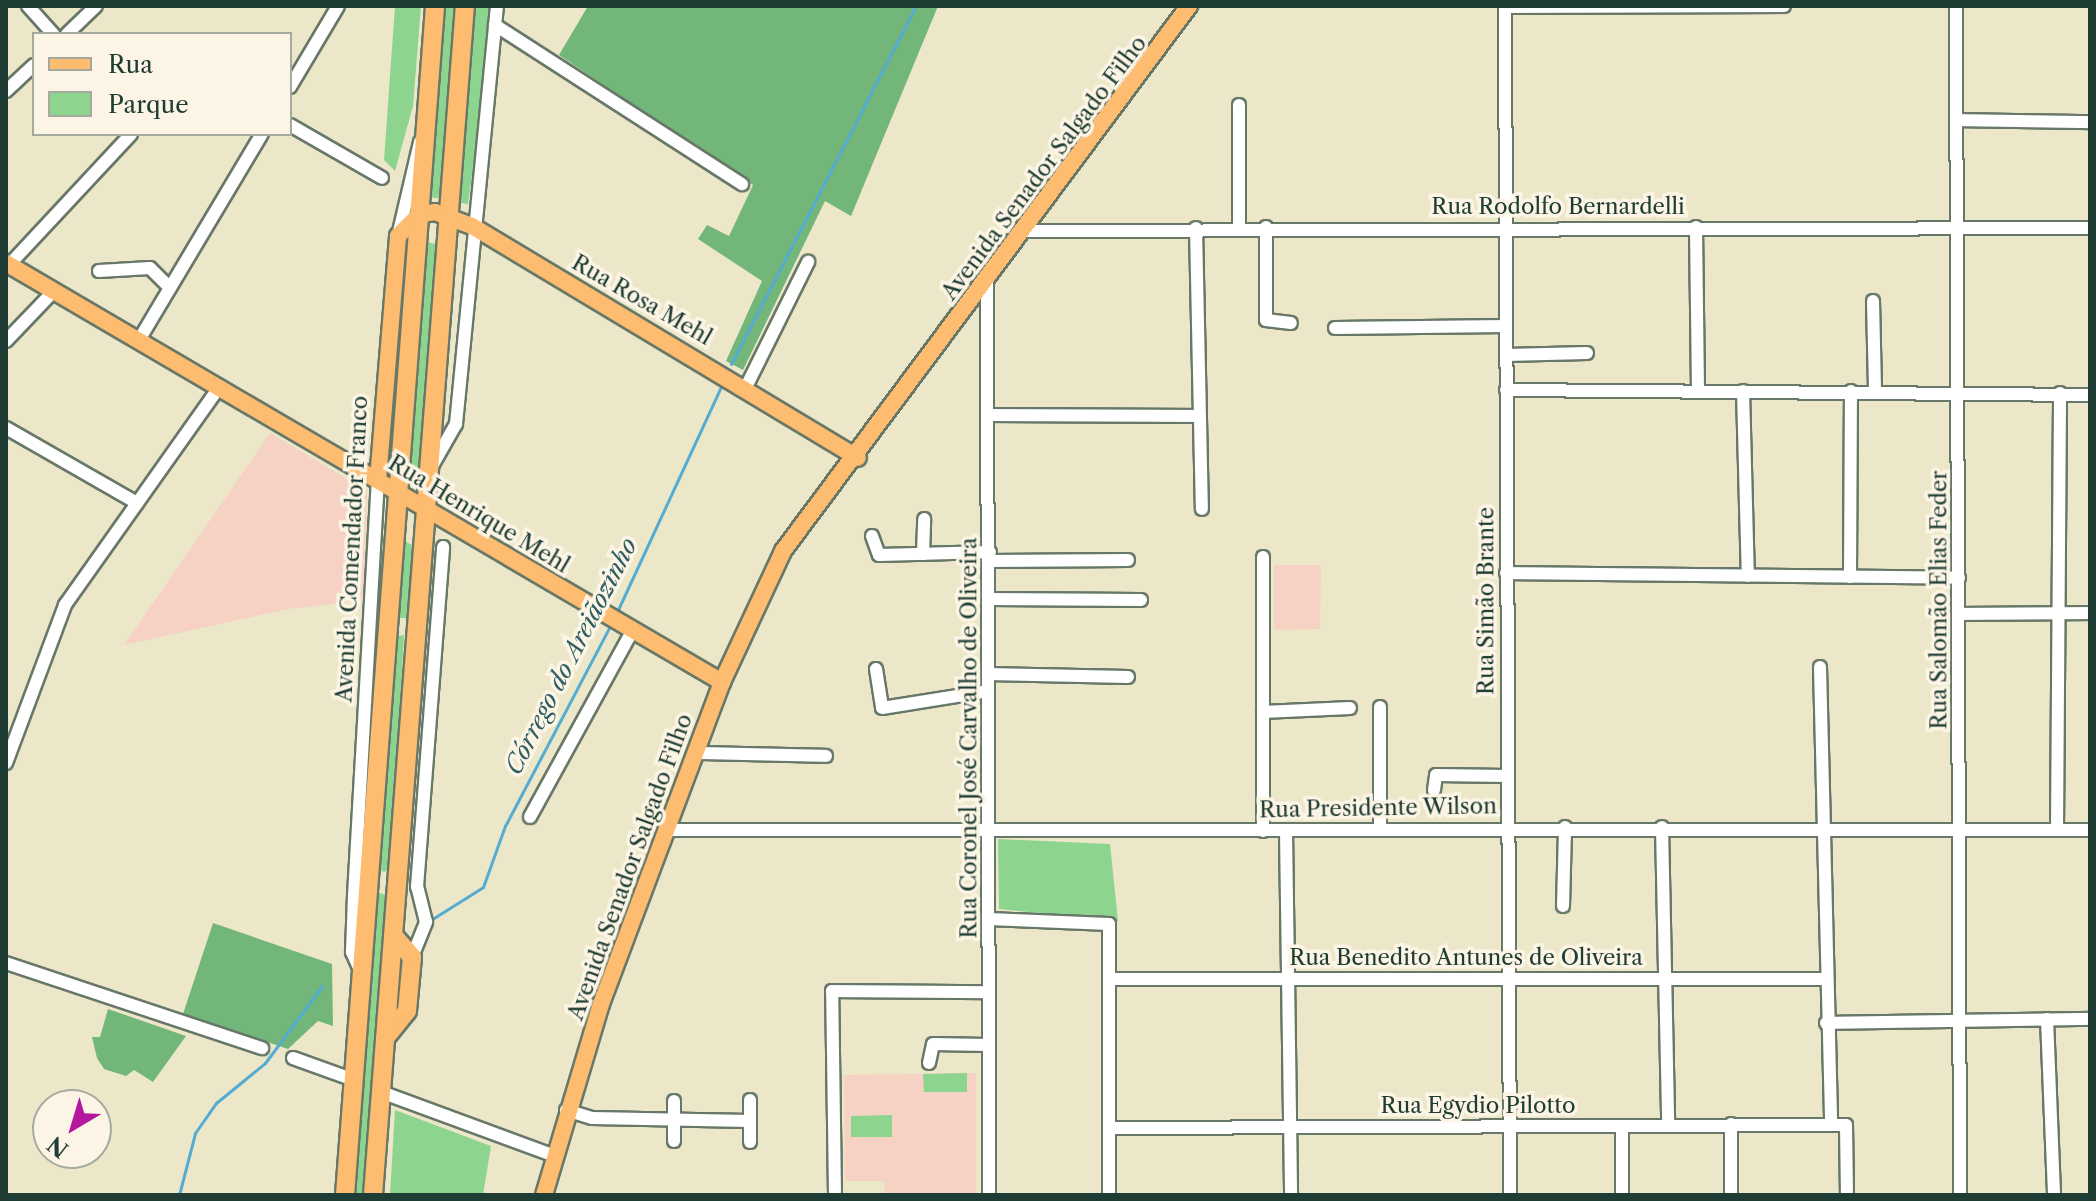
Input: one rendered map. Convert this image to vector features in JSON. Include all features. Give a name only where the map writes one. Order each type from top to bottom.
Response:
[{"type":"highway","name":"Avenida Comendador Franco","points":[[345,1195],[435,6]]},
{"type":"highway","points":[[373,1195],[465,6]]},
{"type":"highway","points":[[387,629],[406,625],[416,638]]},
{"type":"highway","points":[[368,877],[384,888],[397,881]]},
{"type":"highway","points":[[385,1038],[407,1011],[412,957],[393,935]]},
{"type":"main road","name":"Avenida Senador Salgado Filho","points":[[544,1195],[566,1110],[722,682],[780,563],[1189,6]]},
{"type":"main road","name":"Rua Rosa Mehl","points":[[419,215],[449,215],[472,226],[746,387],[856,456]]},
{"type":"main road","points":[[398,236],[419,215]]},
{"type":"main road","name":"Avenida Comendador Franco","points":[[378,480],[398,236]]},
{"type":"main road","name":"Rua Henrique Mehl","points":[[8,264],[722,682]]},
{"type":"street","points":[[28,6],[51,32]]},
{"type":"street","points":[[69,32],[96,6]]},
{"type":"street","points":[[292,84],[338,6]]},
{"type":"street","points":[[429,473],[456,424],[472,226],[497,6]]},
{"type":"street","points":[[1505,6],[1784,6]]},
{"type":"street","name":"Rua Simão Brante","points":[[1505,6],[1510,1195]]},
{"type":"street","name":"Rua Salomão Elias Feder","points":[[1956,6],[1960,1195]]},
{"type":"street","points":[[495,25],[742,184]]},
{"type":"street","points":[[6,91],[32,67]]},
{"type":"street","points":[[1239,105],[1239,227]]},
{"type":"street","points":[[1958,120],[2090,122]]},
{"type":"street","points":[[292,126],[382,178]]},
{"type":"street","name":"Avenida Comendador Franco","points":[[398,236],[425,132]]},
{"type":"street","points":[[8,264],[129,136]]},
{"type":"street","points":[[139,340],[261,136]]},
{"type":"street","name":"Rua Rodolfo Bernardelli","points":[[1026,231],[1239,227],[2090,228]]},
{"type":"street","points":[[1266,227],[1266,320],[1291,323]]},
{"type":"street","points":[[1696,227],[1698,391]]},
{"type":"street","points":[[1196,228],[1202,509]]},
{"type":"street","points":[[746,387],[808,262]]},
{"type":"street","points":[[99,271],[150,268],[170,288]]},
{"type":"street","name":"Rua Coronel José Carvalho de Oliveira","points":[[987,281],[992,415],[988,674],[989,1195]]},
{"type":"street","points":[[6,341],[54,291]]},
{"type":"street","points":[[1873,301],[1875,392]]},
{"type":"street","points":[[1335,328],[1506,326]]},
{"type":"street","points":[[1506,355],[1587,353]]},
{"type":"street","points":[[6,763],[65,605],[220,386]]},
{"type":"street","points":[[1506,390],[2090,395]]},
{"type":"street","points":[[1743,391],[1748,576]]},
{"type":"street","points":[[1850,577],[1851,391]]},
{"type":"street","points":[[2057,830],[2061,611],[2060,393]]},
{"type":"street","points":[[992,415],[1198,416]]},
{"type":"street","points":[[6,428],[137,503]]},
{"type":"street","name":"Avenida Comendador Franco","points":[[361,972],[352,952],[378,480]]},
{"type":"street","points":[[923,554],[924,519]]},
{"type":"street","points":[[872,536],[876,554],[1128,560]]},
{"type":"street","points":[[412,957],[426,922],[417,887],[443,547]]},
{"type":"street","points":[[1263,557],[1263,831]]},
{"type":"street","points":[[1506,573],[1959,578]]},
{"type":"street","points":[[989,599],[1141,600]]},
{"type":"street","points":[[1959,614],[2090,613]]},
{"type":"street","points":[[530,817],[620,622]]},
{"type":"street","points":[[1820,667],[1822,979],[1831,1124]]},
{"type":"street","points":[[876,669],[882,708],[988,691]]},
{"type":"street","points":[[988,674],[1128,677]]},
{"type":"street","points":[[1380,707],[1380,829]]},
{"type":"street","points":[[1263,712],[1350,708]]},
{"type":"street","points":[[696,753],[826,756]]},
{"type":"street","points":[[1434,790],[1436,775],[1507,776]]},
{"type":"street","name":"Rua Presidente Wilson","points":[[667,830],[1286,831],[1508,826],[2090,830]]},
{"type":"street","points":[[1563,906],[1565,827]]},
{"type":"street","points":[[1662,827],[1668,1125]]},
{"type":"street","points":[[1286,831],[1291,978],[1291,1195]]},
{"type":"street","points":[[989,919],[1109,924],[1109,1195]]},
{"type":"street","points":[[6,963],[262,1048]]},
{"type":"street","name":"Rua Benedito Antunes de Oliveira","points":[[1110,979],[1822,979]]},
{"type":"street","points":[[835,1195],[832,991],[988,992]]},
{"type":"street","points":[[2047,1019],[2054,1195]]},
{"type":"street","points":[[1826,1023],[2090,1019]]},
{"type":"street","points":[[929,1063],[933,1044],[988,1045]]},
{"type":"street","points":[[293,1058],[354,1080]]},
{"type":"street","points":[[381,1092],[552,1155]]},
{"type":"street","points":[[750,1100],[750,1142]]},
{"type":"street","points":[[674,1101],[674,1141]]},
{"type":"street","points":[[566,1110],[592,1118],[750,1121]]},
{"type":"street","points":[[1731,1124],[1731,1195]]},
{"type":"street","name":"Rua Egydio Pilotto","points":[[1109,1128],[1846,1125],[1847,1195]]},
{"type":"street","points":[[1622,1126],[1622,1195]]},
{"type":"shaded area","points":[[270,433],[367,491],[366,600],[288,609],[124,645]]},
{"type":"shaded area","points":[[1274,565],[1321,565],[1320,629],[1274,630]]},
{"type":"shaded area","points":[[976,1073],[976,1195],[885,1195],[884,1181],[845,1181],[844,1075]]},
{"type":"green space","points":[[395,6],[421,6],[413,106],[395,171],[384,160]]},
{"type":"green space","points":[[443,6],[457,6],[444,199],[428,197]]},
{"type":"green space","points":[[473,6],[495,6],[468,204],[456,202]]},
{"type":"green space","points":[[588,6],[938,6],[851,216],[825,201],[743,370],[726,361],[762,281],[698,239],[707,225],[729,236],[753,185],[559,55]]},
{"type":"green space","points":[[423,241],[440,245],[421,473],[408,465]]},
{"type":"green space","points":[[401,539],[416,547],[409,618],[397,618]]},
{"type":"green space","points":[[404,635],[391,869],[384,872],[377,867],[396,637]]},
{"type":"green space","points":[[998,839],[1110,844],[1118,921],[999,909]]},
{"type":"green space","points":[[375,891],[389,896],[368,1195],[352,1195]]},
{"type":"green space","points":[[213,923],[332,964],[333,1026],[318,1021],[288,1049],[183,1014]]},
{"type":"green space","points":[[108,1009],[186,1036],[153,1082],[134,1070],[126,1076],[104,1069],[97,1058],[92,1037],[100,1037]]},
{"type":"green space","points":[[967,1073],[967,1092],[924,1092],[923,1074]]},
{"type":"green space","points":[[395,1110],[491,1146],[483,1195],[390,1195]]},
{"type":"green space","points":[[892,1115],[892,1137],[851,1137],[851,1116]]},
{"type":"waterway","name":"Córrego do Areiãozinho","points":[[731,364],[916,6]]},
{"type":"waterway","name":"Córrego do Areiãozinho","points":[[616,614],[722,385]]},
{"type":"waterway","name":"Córrego do Areiãozinho","points":[[429,921],[483,887],[505,826],[611,624]]},
{"type":"waterway","name":"Córrego do Areiãozinho","points":[[179,1195],[195,1133],[216,1103],[265,1063],[322,986]]}]
